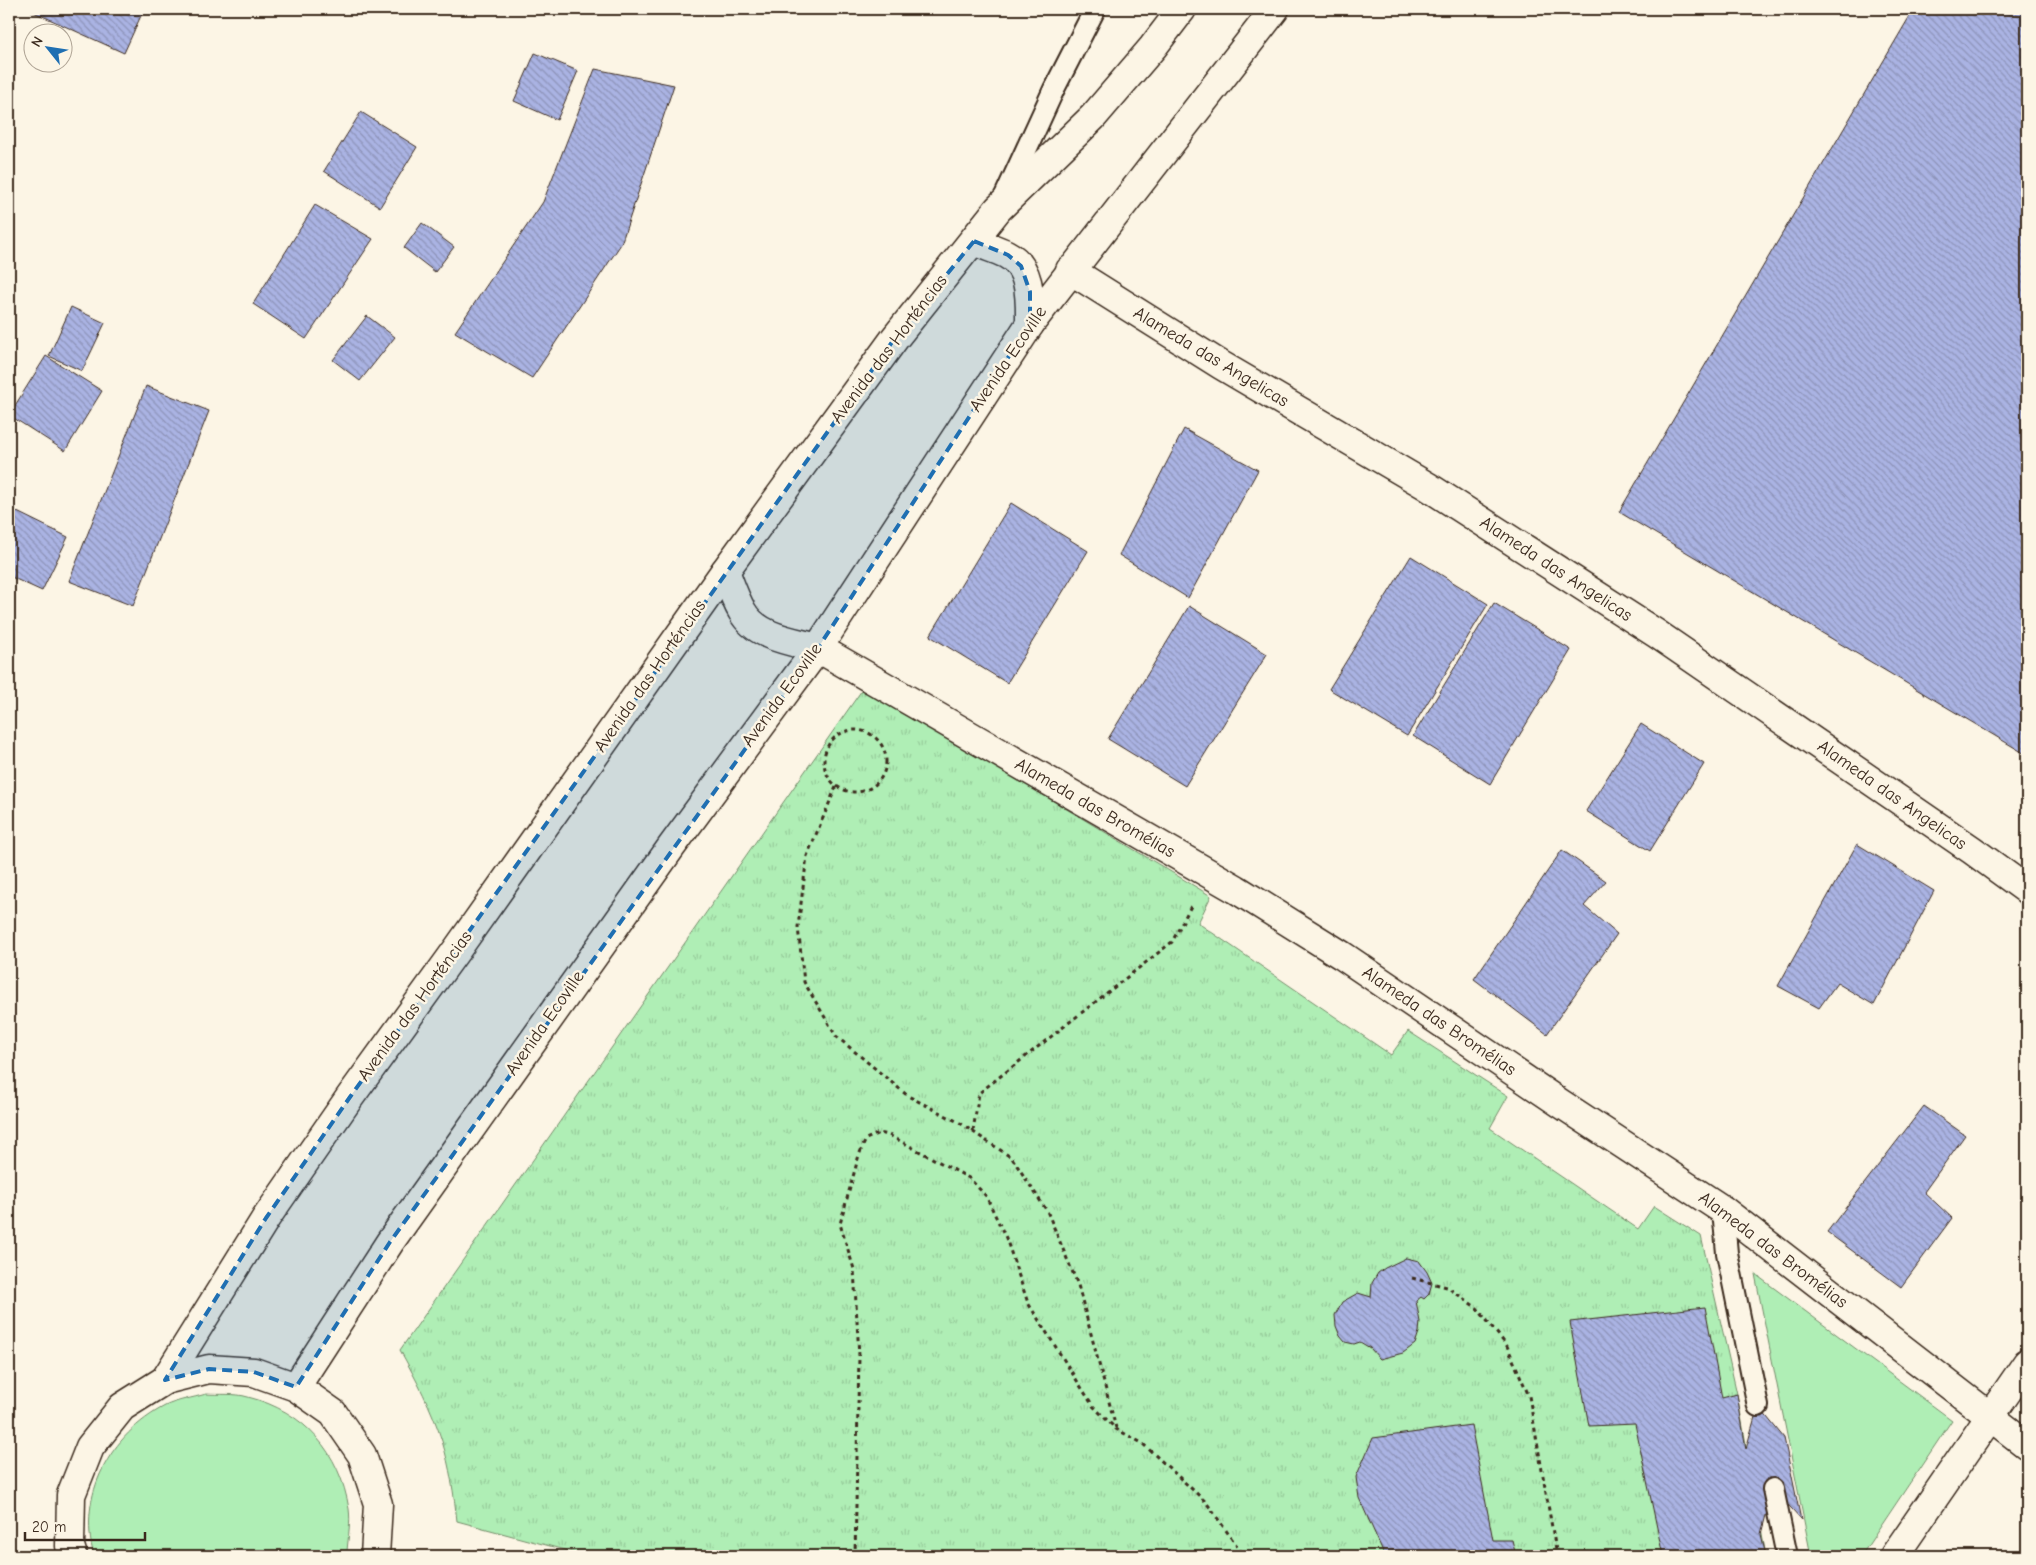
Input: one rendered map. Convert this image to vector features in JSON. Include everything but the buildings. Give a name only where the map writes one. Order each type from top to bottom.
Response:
[{"type":"street","name":"Avenida das Horténcias","points":[[165,1380],[271,1210],[350,1097],[725,571],[895,338],[998,209],[1093,117],[1153,47],[1182,9]]},
{"type":"street","name":"Avenida Ecoville","points":[[296,1387],[390,1242],[672,846],[818,648],[1030,324],[1070,270],[1275,9]]},
{"type":"street","points":[[974,241],[1008,255],[1021,266],[1030,292],[1030,324]]},
{"type":"street","name":"Alameda das Angelicas","points":[[1070,270],[1221,365],[1426,486],[1648,629],[1956,838],[2027,890]]},
{"type":"street","name":"Alameda das Bromélias","points":[[725,571],[742,612],[757,629],[782,639],[818,648],[1209,873],[1343,956],[1560,1103],[1723,1210],[1991,1415],[2027,1445]]},
{"type":"street","points":[[1894,1556],[2027,1363]]},
{"type":"street","name":"Avenida das Horténcias","points":[[68,1553],[71,1495],[90,1447],[122,1407],[165,1380],[209,1369],[254,1372],[296,1387],[333,1413],[362,1455],[378,1504],[376,1556]]},
{"type":"lane","points":[[998,209],[1054,89],[1095,9]]},
{"type":"lane","points":[[1723,1210],[1728,1252],[1758,1406]]},
{"type":"lane","points":[[1773,1489],[1786,1556]]},
{"type":"path","points":[[847,730],[864,731],[879,741],[886,757],[882,775],[870,788],[853,793],[836,787],[825,773],[823,755],[832,739],[847,730]]},
{"type":"path","points":[[836,787],[807,856],[798,927],[804,982],[836,1036],[908,1096],[973,1131],[1012,1158],[1047,1211],[1078,1285],[1116,1429]]},
{"type":"path","points":[[973,1131],[979,1093],[1172,942],[1209,873]]},
{"type":"path","points":[[855,1556],[859,1356],[854,1269],[840,1224],[859,1155],[866,1139],[879,1133],[889,1136],[969,1178],[986,1196],[1006,1238],[1028,1303],[1093,1406],[1116,1429],[1142,1443],[1206,1502],[1244,1556]]},
{"type":"path","points":[[1412,1278],[1448,1287],[1477,1308],[1507,1346],[1529,1396],[1557,1556]]},
{"type":"highlighted area","points":[[974,241],[1008,255],[1021,266],[1030,292],[1030,324],[818,648],[390,1242],[296,1387],[254,1372],[209,1369],[165,1380],[266,1218],[350,1097],[895,338]]},
{"type":"green space","points":[[864,687],[1211,896],[1198,923],[1391,1055],[1408,1031],[1508,1096],[1490,1128],[1638,1229],[1654,1206],[1701,1236],[1737,1394],[1766,1556],[587,1556],[457,1521],[447,1461],[438,1429],[418,1383],[400,1350]]},
{"type":"green space","points":[[1755,1274],[1952,1420],[1861,1556],[1811,1556]]},
{"type":"green space","points":[[206,1394],[243,1396],[268,1403],[286,1412],[316,1437],[328,1452],[344,1488],[350,1519],[345,1556],[94,1556],[90,1533],[90,1511],[94,1489],[102,1469],[114,1450],[128,1433],[145,1418],[165,1406]]}]
